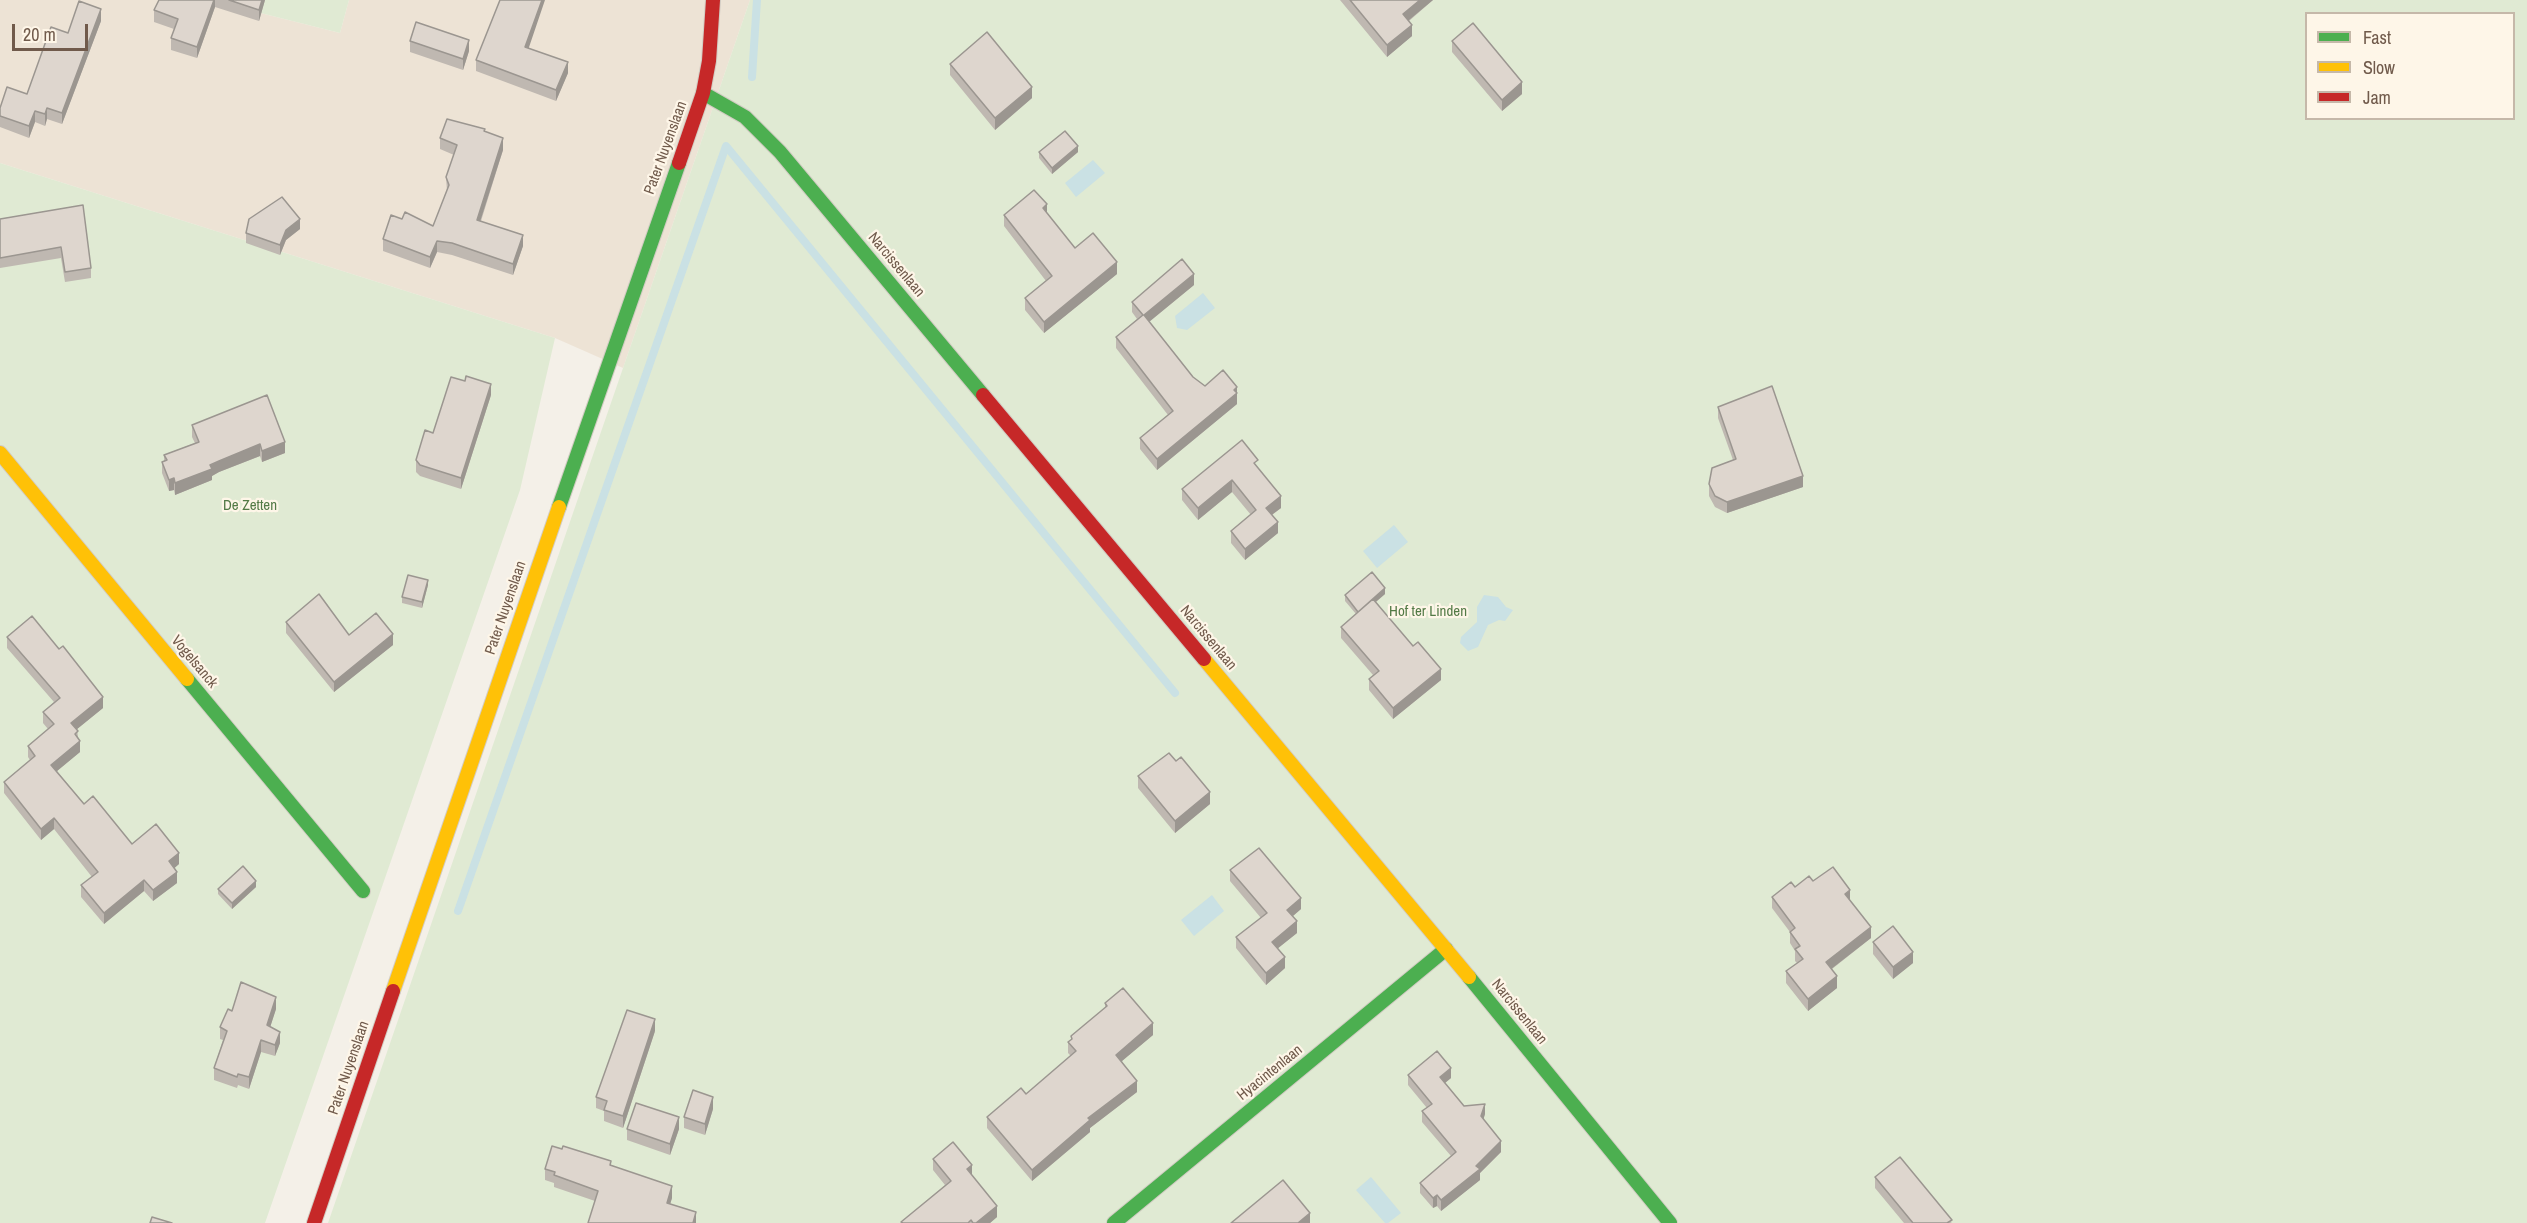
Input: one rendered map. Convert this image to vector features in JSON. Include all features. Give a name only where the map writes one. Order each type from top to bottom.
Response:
[{"type":"street","name":"Pater Nuyenslaan","points":[[314,1223],[547,540],[703,93],[709,62],[713,0]]},
{"type":"street","name":"Narcissenlaan","points":[[703,93],[745,117],[780,152],[1446,949],[1670,1223]]},
{"type":"street","name":"Vogelsanck","points":[[0,453],[363,891]]},
{"type":"street","name":"Hyacintenlaan","points":[[1114,1223],[1446,949]]},
{"type":"shaded area","points":[[0,0],[209,0],[340,33],[349,0],[750,0],[623,368],[555,338],[0,163]]},
{"type":"green space","points":[[209,0],[349,0],[340,33]]},
{"type":"green space","name":"Hof ter Linden","points":[[750,0],[2527,0],[2527,1223],[328,1223]]},
{"type":"green space","name":"De Zetten","points":[[0,163],[555,338],[520,490],[265,1223],[0,1223]]},
{"type":"water","points":[[1093,160],[1105,173],[1076,197],[1065,183]]},
{"type":"water","points":[[1203,293],[1215,308],[1187,330],[1177,328],[1175,316]]},
{"type":"water","points":[[1394,525],[1408,542],[1377,568],[1363,551]]},
{"type":"water","points":[[1484,595],[1498,597],[1506,607],[1513,610],[1505,621],[1499,620],[1488,625],[1478,647],[1468,651],[1460,643],[1461,637],[1477,622],[1477,607]]},
{"type":"water","points":[[1212,895],[1224,911],[1194,936],[1181,920]]},
{"type":"water","points":[[1371,1177],[1401,1213],[1388,1223],[1385,1223],[1356,1190]]},
{"type":"building","points":[[159,0],[214,0],[197,47],[171,38],[178,19],[154,10]]},
{"type":"building","points":[[229,0],[262,0],[259,10]]},
{"type":"building","points":[[500,0],[542,0],[525,47],[568,62],[556,90],[476,60]]},
{"type":"building","points":[[1350,0],[1420,0],[1403,14],[1412,25],[1387,45]]},
{"type":"building","points":[[79,1],[101,9],[62,113],[47,108],[45,114],[35,111],[29,126],[0,116],[0,108],[7,87],[27,94],[51,27],[68,33]]},
{"type":"building","points":[[416,22],[469,40],[463,59],[410,41]]},
{"type":"building","points":[[1473,23],[1522,82],[1502,100],[1452,41]]},
{"type":"building","points":[[987,32],[1032,87],[995,118],[950,64]]},
{"type":"building","points":[[447,119],[485,129],[484,131],[503,138],[477,220],[523,235],[513,264],[452,243],[437,241],[430,257],[383,239],[391,215],[402,219],[405,212],[433,226],[449,185],[446,177],[457,145],[440,138]]},
{"type":"building","points":[[1065,131],[1078,146],[1052,168],[1039,152]]},
{"type":"building","points":[[1034,190],[1047,204],[1043,208],[1075,248],[1093,233],[1117,262],[1044,322],[1025,298],[1052,276],[1004,215]]},
{"type":"building","points":[[282,197],[300,219],[286,230],[280,245],[246,233],[249,219]]},
{"type":"building","points":[[83,205],[91,268],[65,272],[61,247],[0,258],[0,219]]},
{"type":"building","points":[[1182,259],[1194,274],[1144,315],[1193,377],[1205,386],[1223,370],[1237,387],[1234,390],[1237,393],[1157,459],[1140,438],[1173,411],[1116,337],[1143,315],[1132,302]]},
{"type":"building","points":[[466,376],[491,384],[461,478],[420,465],[416,460],[425,430],[433,433],[451,377],[465,381]]},
{"type":"building","points":[[1772,386],[1803,476],[1727,502],[1715,496],[1709,484],[1712,468],[1736,459],[1718,407]]},
{"type":"building","points":[[267,395],[285,442],[262,451],[260,444],[210,465],[212,469],[175,483],[174,478],[169,480],[162,462],[167,460],[164,455],[199,442],[192,425]]},
{"type":"building","points":[[1242,440],[1258,460],[1254,463],[1281,496],[1266,508],[1278,522],[1245,549],[1231,531],[1256,510],[1232,480],[1198,508],[1182,489]]},
{"type":"building","points":[[1372,572],[1385,588],[1358,612],[1345,595]]},
{"type":"building","points":[[408,575],[428,580],[422,602],[402,597]]},
{"type":"building","points":[[319,594],[349,635],[376,613],[393,634],[334,682],[286,622]]},
{"type":"building","points":[[1373,599],[1413,646],[1418,642],[1441,669],[1393,708],[1369,679],[1379,671],[1341,627]]},
{"type":"building","points":[[32,616],[59,649],[63,646],[103,697],[71,723],[78,731],[75,734],[80,741],[51,765],[84,804],[93,796],[132,844],[156,824],[179,853],[169,861],[177,872],[153,890],[144,880],[104,913],[81,885],[98,872],[54,818],[41,829],[4,782],[35,756],[28,746],[54,724],[43,712],[60,698],[7,637]]},
{"type":"building","points":[[1169,753],[1176,761],[1181,757],[1210,792],[1175,821],[1138,776]]},
{"type":"building","points":[[1259,848],[1301,898],[1287,910],[1297,921],[1272,942],[1285,957],[1266,973],[1236,937],[1267,913],[1230,870]]},
{"type":"building","points":[[243,866],[256,881],[232,903],[218,889]]},
{"type":"building","points":[[1833,867],[1850,890],[1845,894],[1871,927],[1826,962],[1837,976],[1808,999],[1786,971],[1803,959],[1795,949],[1800,946],[1790,932],[1795,928],[1772,897],[1791,882],[1795,887],[1809,876],[1813,881]]},
{"type":"building","points":[[1893,926],[1913,952],[1893,967],[1873,942]]},
{"type":"building","points":[[241,982],[276,997],[267,1025],[280,1032],[275,1045],[261,1040],[249,1077],[238,1074],[237,1077],[214,1068],[227,1031],[220,1027],[228,1009],[232,1011]]},
{"type":"building","points":[[1123,988],[1153,1023],[1116,1055],[1137,1081],[1088,1118],[1090,1120],[1032,1170],[987,1117],[1021,1088],[1026,1094],[1076,1051],[1068,1042],[1072,1039],[1071,1036],[1107,1006],[1105,1003]]},
{"type":"building","points":[[627,1010],[655,1019],[623,1116],[604,1110],[607,1101],[596,1097]]},
{"type":"building","points":[[1437,1051],[1451,1068],[1440,1077],[1464,1106],[1485,1104],[1481,1116],[1501,1141],[1476,1166],[1480,1169],[1441,1200],[1437,1195],[1433,1198],[1420,1183],[1456,1152],[1422,1111],[1432,1104],[1408,1075]]},
{"type":"building","points":[[693,1090],[713,1097],[705,1124],[684,1117]]},
{"type":"building","points":[[636,1103],[679,1117],[670,1144],[627,1129]]},
{"type":"building","points":[[953,1142],[972,1165],[967,1169],[997,1206],[976,1223],[971,1220],[968,1223],[901,1222],[951,1181],[933,1159]]},
{"type":"building","points":[[552,1146],[562,1149],[563,1146],[611,1161],[610,1165],[672,1186],[667,1203],[696,1212],[693,1223],[588,1223],[598,1191],[554,1175],[555,1172],[545,1169]]},
{"type":"building","points":[[1900,1157],[1952,1220],[1947,1223],[1913,1223],[1875,1177]]},
{"type":"building","points":[[1283,1180],[1310,1213],[1298,1223],[1231,1223]]},
{"type":"building","points":[[152,1217],[172,1223],[150,1223]]},
{"type":"waterway","points":[[752,77],[757,0]]},
{"type":"waterway","points":[[458,911],[726,146],[1175,693]]},
{"type":"traffic: fast","points":[[703,93],[745,117],[780,152],[983,395]]},
{"type":"traffic: fast","points":[[559,507],[679,163]]},
{"type":"traffic: fast","points":[[187,679],[363,891]]},
{"type":"traffic: fast","points":[[1114,1223],[1446,949]]},
{"type":"traffic: fast","points":[[1469,977],[1670,1223]]},
{"type":"traffic: slow","points":[[0,453],[187,679]]},
{"type":"traffic: slow","points":[[393,991],[559,507]]},
{"type":"traffic: slow","points":[[1204,659],[1469,977]]},
{"type":"traffic: jam","points":[[679,163],[703,93],[709,61],[713,0]]},
{"type":"traffic: jam","points":[[983,395],[1204,659]]},
{"type":"traffic: jam","points":[[314,1223],[393,991]]}]
